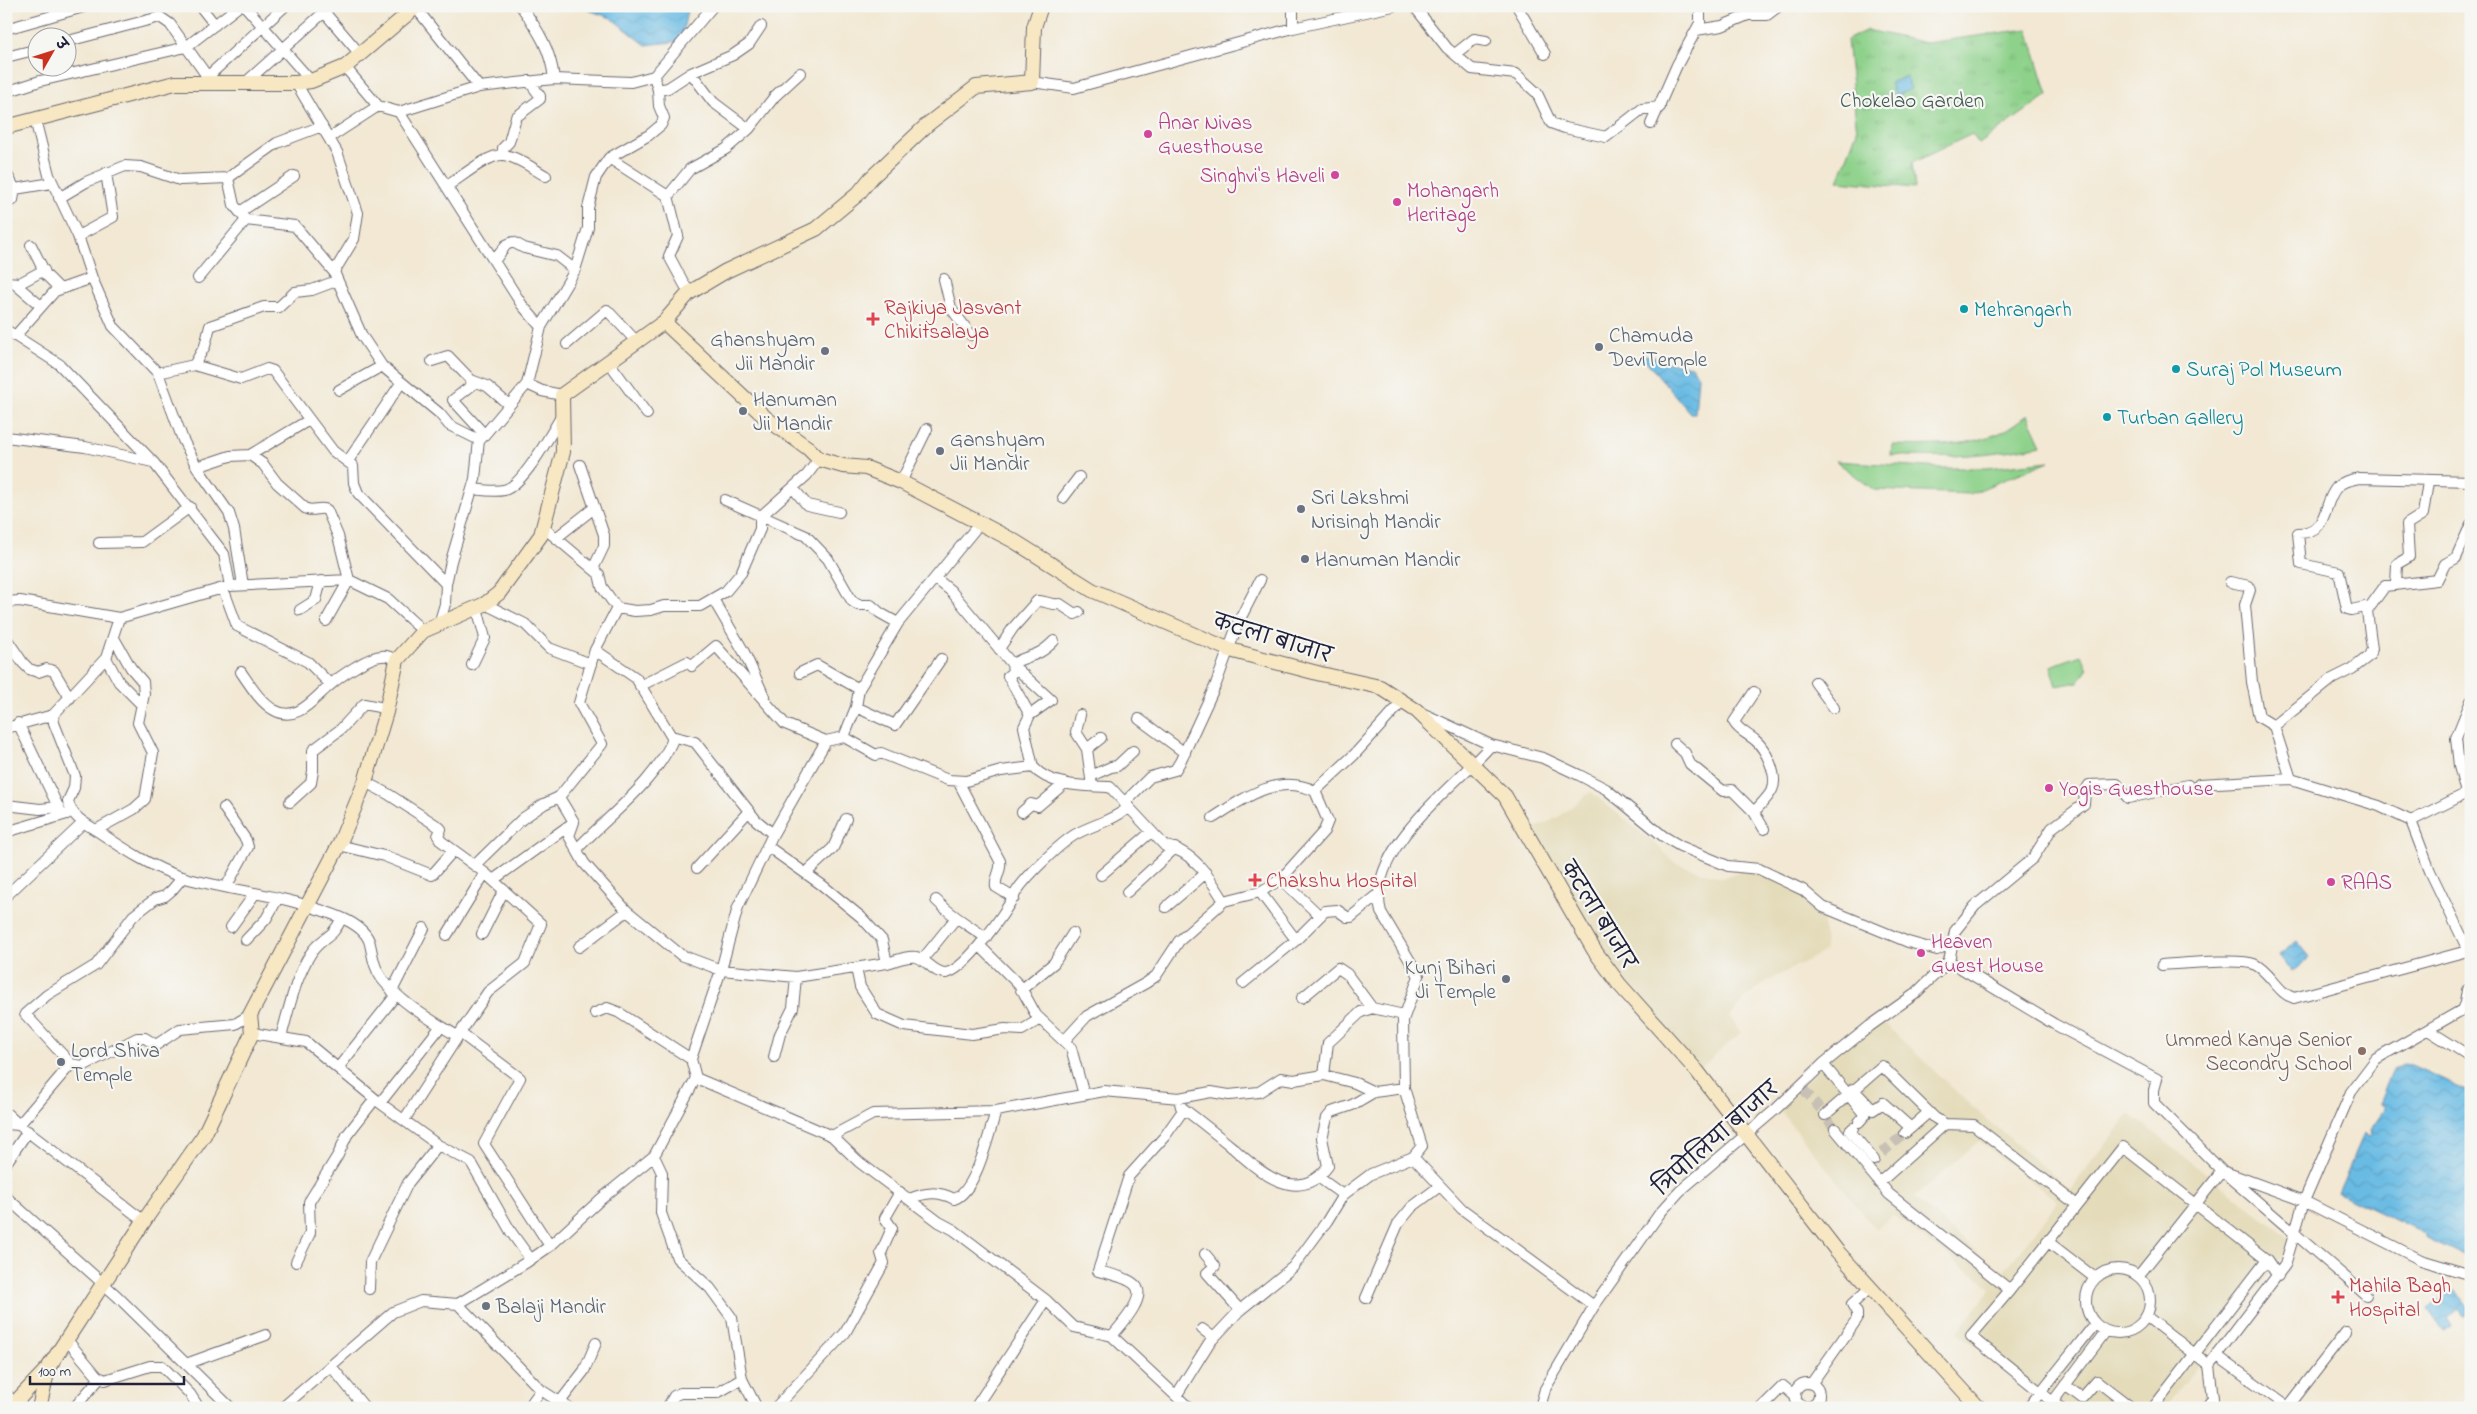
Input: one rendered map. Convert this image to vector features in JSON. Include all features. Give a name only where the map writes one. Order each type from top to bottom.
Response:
[{"type":"street","points":[[42,6],[45,17]]},
{"type":"street","points":[[200,6],[215,25]]},
{"type":"street","points":[[6,92],[40,81],[186,48],[239,6]]},
{"type":"street","points":[[245,6],[311,81]]},
{"type":"street","points":[[203,80],[285,6]]},
{"type":"street","points":[[521,6],[545,43],[552,62],[554,79]]},
{"type":"street","points":[[345,66],[378,106],[399,112],[479,87],[529,80],[632,82],[654,76],[714,6]]},
{"type":"street","points":[[1032,82],[1034,27],[1041,6]]},
{"type":"street","points":[[1293,6],[1293,28]]},
{"type":"street","points":[[527,384],[542,391],[562,395],[664,322],[690,293],[726,270],[816,229],[858,194],[871,178],[928,124],[976,87],[1032,82],[1060,87],[1081,87],[1293,28],[1394,6]]},
{"type":"street","points":[[1414,6],[1430,29],[1472,69],[1516,74],[1537,93],[1551,122],[1565,128],[1606,136],[1642,110],[1660,107]]},
{"type":"street","points":[[1517,6],[1545,54]]},
{"type":"street","points":[[1651,124],[1677,65],[1701,20],[1700,6]]},
{"type":"street","points":[[1696,30],[1722,26],[1748,15],[1767,16],[1779,6]]},
{"type":"street","points":[[6,29],[81,7]]},
{"type":"street","points":[[6,127],[175,83],[203,80],[244,83],[296,83],[311,81],[345,66],[417,7],[479,87]]},
{"type":"street","points":[[244,83],[325,8],[360,54]]},
{"type":"street","points":[[78,38],[160,17],[170,24],[186,48],[203,80]]},
{"type":"street","points":[[658,90],[668,88],[691,73],[734,54],[749,44],[761,26]]},
{"type":"street","points":[[1455,54],[1474,39],[1486,41]]},
{"type":"street","points":[[6,58],[28,52]]},
{"type":"street","points":[[691,73],[713,102],[749,129]]},
{"type":"street","points":[[668,196],[690,169],[726,149],[749,129],[775,96],[800,73]]},
{"type":"street","points":[[439,624],[445,604],[446,584],[473,489],[481,437],[527,384],[540,327],[575,270],[588,228],[588,208],[596,177],[609,158],[649,136],[661,125],[664,118],[659,106],[658,90],[654,76]]},
{"type":"street","points":[[503,155],[516,117],[540,99],[540,96],[529,80]]},
{"type":"street","points":[[194,365],[205,346],[210,326],[264,307],[280,307],[295,292],[312,290],[335,276],[354,238],[358,214],[337,152],[296,83]]},
{"type":"street","points":[[329,138],[378,106]]},
{"type":"street","points":[[399,112],[522,305],[540,327]]},
{"type":"street","points":[[35,119],[52,183],[78,236],[92,278],[113,326],[158,373],[184,440],[197,467],[229,514],[243,585]]},
{"type":"street","points":[[59,198],[106,173],[133,166],[180,180],[228,178],[276,143],[322,126]]},
{"type":"street","points":[[447,186],[484,162],[503,155],[512,157],[546,176]]},
{"type":"street","points":[[609,158],[668,196],[678,236],[669,256],[690,293]]},
{"type":"street","points":[[78,236],[113,217],[106,173]]},
{"type":"street","points":[[6,174],[15,189],[13,200],[6,203]]},
{"type":"street","points":[[198,278],[243,216],[294,176]]},
{"type":"street","points":[[228,178],[234,205],[243,216],[295,226],[335,276],[362,336],[382,366],[439,413],[449,425],[481,437]]},
{"type":"street","points":[[15,189],[52,183]]},
{"type":"street","points":[[495,260],[506,245],[513,242],[524,248],[557,256],[575,270]]},
{"type":"street","points":[[31,245],[44,270],[60,289]]},
{"type":"street","points":[[11,283],[44,270]]},
{"type":"street","points":[[16,335],[41,306],[60,289],[92,278]]},
{"type":"street","points":[[944,278],[951,308],[971,335]]},
{"type":"street","points":[[11,283],[41,306]]},
{"type":"street","points":[[567,344],[607,310],[636,341]]},
{"type":"street","name":"कटला बाजार","points":[[664,322],[767,419],[808,448],[819,459],[844,466],[866,468],[901,482],[1014,541],[1092,590],[1230,650],[1321,674],[1380,687],[1417,711],[1472,767],[1505,796],[1594,950],[1619,984],[1697,1071],[1837,1251],[1979,1408]]},
{"type":"street","points":[[6,330],[59,364],[154,462],[190,507],[224,554],[226,587],[237,626],[308,662],[330,684]]},
{"type":"street","points":[[432,361],[448,356],[467,376],[490,388],[509,405]]},
{"type":"street","points":[[608,361],[647,414]]},
{"type":"street","points":[[158,373],[194,365],[241,379],[267,368],[273,371],[332,451],[353,466],[354,483],[358,493],[446,584]]},
{"type":"street","points":[[339,390],[382,366]]},
{"type":"street","points":[[476,382],[453,400],[481,437]]},
{"type":"street","points":[[348,461],[401,383]]},
{"type":"street","points":[[183,877],[165,896],[155,899],[133,916],[96,964],[47,995],[25,1014],[72,1064],[83,1066],[137,1038],[145,1038],[156,1045],[180,1029],[235,1024],[250,1015],[339,845],[365,782],[386,712],[397,660],[423,631],[481,606],[499,593],[541,535],[563,452],[562,395]]},
{"type":"street","points":[[473,489],[504,490],[515,484],[542,450],[563,414]]},
{"type":"street","points":[[197,467],[230,456],[250,455],[309,420]]},
{"type":"street","points":[[901,482],[927,429]]},
{"type":"street","points":[[6,437],[85,447],[154,462]]},
{"type":"street","points":[[250,455],[263,464],[277,483],[305,508],[309,510],[324,508],[328,510],[338,536],[349,580],[326,621]]},
{"type":"street","points":[[543,527],[599,574],[602,587],[617,608],[635,611],[651,610],[664,606],[700,606],[726,591],[741,573],[760,529],[760,517],[793,488],[819,459]]},
{"type":"street","points":[[580,465],[604,535],[604,546],[593,569]]},
{"type":"street","points":[[1063,498],[1079,477]]},
{"type":"street","points":[[2274,726],[2332,679],[2352,670],[2369,656],[2372,649],[2367,611],[2364,606],[2351,610],[2347,609],[2339,572],[2301,564],[2298,534],[2313,530],[2326,514],[2333,492],[2346,481],[2359,478],[2428,482],[2471,481]]},
{"type":"street","points":[[2396,585],[2398,563],[2409,556],[2407,524],[2423,514],[2428,482]]},
{"type":"street","points":[[793,488],[807,505],[839,512]]},
{"type":"street","points":[[725,500],[806,536],[828,559],[852,601],[858,605],[871,605],[880,613],[898,622]]},
{"type":"street","points":[[99,543],[142,542],[190,507]]},
{"type":"street","points":[[556,538],[594,508]]},
{"type":"street","points":[[844,737],[856,707],[859,689],[898,622],[980,524]]},
{"type":"street","points":[[2367,611],[2385,586],[2437,580],[2445,564],[2456,558],[2471,524]]},
{"type":"street","points":[[935,578],[951,591],[999,649],[1012,668],[1017,669],[1051,700],[1030,715],[1024,727],[1033,767],[1044,776],[1065,783],[1091,781],[1110,787],[1165,846],[1175,848],[1206,873],[1224,901]]},
{"type":"street","points":[[6,602],[20,601],[119,618],[226,587],[349,580],[388,599],[423,631]]},
{"type":"street","points":[[560,798],[574,822],[569,836],[578,848],[584,862],[627,911],[681,954],[721,970],[796,977],[886,963],[913,956],[933,968],[946,973],[983,942],[1015,894],[1064,842],[1078,833],[1114,818],[1126,806],[1139,786],[1150,777],[1175,770],[1185,753],[1230,650],[1238,623],[1260,580]]},
{"type":"street","points":[[300,610],[316,600],[321,581]]},
{"type":"street","points":[[2230,582],[2249,586],[2250,590],[2245,605],[2252,682],[2259,718],[2274,726],[2291,779]]},
{"type":"street","points":[[713,599],[744,652],[768,706]]},
{"type":"street","points":[[999,649],[1013,628],[1037,601],[1042,600],[1052,605],[1060,604],[1075,614],[1080,612]]},
{"type":"street","points":[[481,606],[525,624],[548,648],[591,664]]},
{"type":"street","points":[[472,664],[485,638],[481,606]]},
{"type":"street","points":[[475,865],[522,819],[544,804],[560,798],[602,744],[579,703],[595,650],[617,608]]},
{"type":"street","points":[[6,728],[18,723],[53,715],[106,658],[119,618]]},
{"type":"street","points":[[6,638],[29,668],[38,672],[48,669],[54,671],[70,698]]},
{"type":"street","points":[[96,830],[134,808],[145,799],[148,791],[153,753],[138,723],[142,705],[143,682],[131,668],[114,638]]},
{"type":"street","points":[[1030,715],[1008,676],[1012,668],[1036,656],[1054,641]]},
{"type":"street","points":[[640,686],[686,662],[692,666],[716,646],[785,724],[826,741],[844,737],[876,755],[881,753],[948,780],[966,782],[1001,771],[1033,767]]},
{"type":"street","points":[[595,650],[636,678],[671,736],[695,742],[749,811],[773,834]]},
{"type":"street","points":[[241,672],[268,706],[286,714],[308,706],[330,684],[372,659],[383,655],[397,660]]},
{"type":"street","points":[[106,658],[119,682],[142,705]]},
{"type":"street","points":[[856,707],[895,725],[941,659]]},
{"type":"street","points":[[800,673],[817,665],[859,689]]},
{"type":"street","points":[[1815,682],[1834,708]]},
{"type":"street","points":[[1754,692],[1734,722],[1761,746],[1770,761],[1774,784],[1754,812]]},
{"type":"street","points":[[2411,821],[2468,792],[2459,766],[2456,738],[2471,701]]},
{"type":"street","points":[[1315,791],[1354,755],[1402,702]]},
{"type":"street","points":[[290,802],[310,784],[313,771],[313,750],[341,729],[364,704],[379,707],[386,712]]},
{"type":"street","points":[[1417,711],[1492,745],[1543,758],[1599,785],[1663,836],[1680,846],[1728,866],[1759,870],[1803,890],[1823,907],[1908,942],[1937,950],[1953,942]]},
{"type":"street","points":[[53,715],[75,776],[74,788],[68,801],[73,813],[83,823],[157,866],[183,877],[308,906],[358,928],[368,937],[378,973],[394,993],[441,1026],[459,1034],[520,1078],[484,1144],[550,1246]]},
{"type":"street","points":[[1080,715],[1076,732],[1087,749],[1091,781]]},
{"type":"street","points":[[1139,719],[1185,753]]},
{"type":"street","points":[[18,723],[61,811]]},
{"type":"street","points":[[578,848],[610,815],[637,793],[669,749],[674,737]]},
{"type":"street","points":[[1087,749],[1101,738]]},
{"type":"street","points":[[282,1408],[392,1312],[421,1301],[458,1304],[528,1262],[550,1246],[601,1199],[654,1156],[696,1078],[691,1059],[721,970],[738,907],[773,834],[826,741]]},
{"type":"street","points":[[1675,744],[1685,753],[1694,767],[1723,790],[1731,789],[1754,812],[1764,828]]},
{"type":"street","points":[[1176,1396],[1214,1338],[1240,1310],[1292,1267],[1328,1220],[1343,1195],[1371,1174],[1413,1157],[1422,1146],[1404,1088],[1404,1015],[1418,976],[1381,912],[1378,895],[1385,870],[1395,848],[1410,827],[1492,745]]},
{"type":"street","points":[[1091,781],[1111,766],[1117,766],[1133,751]]},
{"type":"street","points":[[2162,965],[2224,962],[2253,963],[2268,974],[2286,996],[2294,998],[2470,950],[2430,871],[2411,821],[2379,806],[2291,779],[2200,784]]},
{"type":"street","points":[[958,781],[1000,862],[1001,870],[995,880],[996,886],[1014,898]]},
{"type":"street","points":[[365,782],[388,794],[439,827],[441,829],[439,839],[485,873],[541,924],[525,963],[488,992],[404,1120]]},
{"type":"street","points":[[1022,812],[1031,804],[1038,806],[1065,783]]},
{"type":"street","points":[[1064,1041],[1087,1016],[1156,976],[1179,942],[1224,901],[1260,892],[1281,879],[1324,831],[1328,821],[1315,791],[1303,785],[1281,784],[1250,795],[1212,818]]},
{"type":"street","points":[[2188,785],[2128,798],[2117,784],[2090,785],[2086,792],[2084,804],[2052,828],[2034,858],[1975,906],[1955,931],[1950,961],[2054,1024],[2157,1079],[2154,1090],[2154,1103],[2222,1171],[2295,1236],[2366,1295]]},
{"type":"street","points":[[6,804],[73,813]]},
{"type":"street","points":[[224,808],[246,840],[248,848],[226,887]]},
{"type":"street","points":[[6,832],[61,811]]},
{"type":"street","points":[[697,868],[749,811]]},
{"type":"street","points":[[806,873],[832,848],[846,819]]},
{"type":"street","points":[[493,880],[574,822]]},
{"type":"street","points":[[6,896],[83,823]]},
{"type":"street","points":[[1100,876],[1151,832]]},
{"type":"street","points":[[339,845],[384,856],[432,875],[453,851]]},
{"type":"street","points":[[767,846],[806,873],[861,917],[882,940],[886,963]]},
{"type":"street","points":[[1128,892],[1175,848]]},
{"type":"street","points":[[447,935],[485,873]]},
{"type":"street","points":[[1166,907],[1206,873]]},
{"type":"street","points":[[1281,879],[1320,916]]},
{"type":"street","points":[[482,934],[504,890]]},
{"type":"street","points":[[1260,892],[1296,940]]},
{"type":"street","points":[[231,927],[254,895]]},
{"type":"street","points":[[1244,983],[1296,940],[1325,911],[1333,909],[1347,918],[1351,917],[1378,895]]},
{"type":"street","points":[[246,940],[262,924],[278,898]]},
{"type":"street","points":[[936,900],[983,942],[1021,990],[1032,1011],[1071,1048],[1084,1095]]},
{"type":"street","points":[[580,947],[627,911]]},
{"type":"street","points":[[922,960],[956,918]]},
{"type":"street","points":[[281,1037],[297,984],[309,956],[318,944],[335,932],[341,919]]},
{"type":"street","points":[[338,1068],[394,993],[424,928]]},
{"type":"street","points":[[1021,990],[1054,963],[1073,933]]},
{"type":"street","name":"त्रिपोलिया बाजार","points":[[1540,1408],[1545,1388],[1594,1306],[1660,1213],[1690,1181],[1803,1088],[1823,1064],[1870,1026],[1915,994],[1950,961]]},
{"type":"street","points":[[856,968],[860,986],[877,1014],[904,1026],[972,1034],[1005,1029],[1022,1030],[1040,1019]]},
{"type":"street","points":[[1302,998],[1330,973],[1340,968],[1347,974],[1372,1008]]},
{"type":"street","points":[[774,1057],[780,1034],[792,1008],[796,977]]},
{"type":"street","points":[[2206,1408],[2213,1398],[2209,1365],[2285,1265],[2304,1201],[2351,1092],[2376,1059],[2462,1010],[2466,1003],[2467,990],[2471,988]]},
{"type":"street","points":[[596,1013],[607,1008],[618,1012],[691,1059]]},
{"type":"street","points":[[1324,1075],[1327,1047],[1330,1040],[1361,1012],[1372,1008],[1404,1015]]},
{"type":"street","points":[[10,1401],[48,1368],[144,1221],[204,1135],[252,1033],[250,1015]]},
{"type":"street","points":[[296,1262],[310,1234],[309,1202],[338,1155],[347,1135],[441,1026]]},
{"type":"street","points":[[2428,1030],[2471,1056]]},
{"type":"street","points":[[252,1033],[306,1042],[378,1101],[438,1145],[471,1162],[511,1232],[530,1257],[528,1262]]},
{"type":"street","points":[[19,1125],[72,1064]]},
{"type":"street","points":[[1823,1064],[1850,1092],[1862,1119]]},
{"type":"street","points":[[1825,1116],[1850,1092],[1882,1066],[1929,1112],[1945,1124],[1974,1125],[2077,1204]]},
{"type":"street","points":[[832,1136],[873,1114],[996,1112],[1104,1091],[1179,1098],[1211,1092],[1229,1095],[1259,1092],[1282,1078],[1294,1080],[1324,1075],[1354,1083],[1374,1092]]},
{"type":"street","points":[[696,1078],[832,1136],[859,1162],[940,1222],[954,1230],[1046,1300],[1074,1327],[1112,1336],[1189,1408]]},
{"type":"street","points":[[1179,1098],[1184,1109],[1272,1179],[1283,1183],[1301,1184],[1318,1177],[1329,1164],[1322,1138],[1327,1118],[1336,1110],[1352,1105],[1374,1092],[1404,1088]]},
{"type":"street","points":[[1871,1174],[1878,1156],[1850,1132],[1862,1119],[1883,1103],[1908,1131],[1929,1112]]},
{"type":"street","points":[[1112,1336],[1132,1310],[1139,1290],[1130,1281],[1098,1271],[1102,1257],[1129,1176],[1165,1136],[1184,1109]]},
{"type":"street","points":[[909,1199],[920,1194],[940,1193],[954,1199],[966,1192],[974,1177],[996,1112]]},
{"type":"street","points":[[6,1113],[144,1221]]},
{"type":"street","points":[[6,1124],[19,1125]]},
{"type":"street","points":[[1879,1183],[1945,1124]]},
{"type":"street","points":[[1835,1129],[1889,1194],[1939,1236],[2010,1290]]},
{"type":"street","points":[[6,1163],[28,1131]]},
{"type":"street","points":[[369,1289],[370,1262],[408,1183],[438,1145]]},
{"type":"street","points":[[2106,1331],[2065,1385],[2053,1406],[2041,1392],[1971,1336],[2010,1290],[2123,1147],[2268,1260],[2278,1276]]},
{"type":"street","points":[[654,1156],[662,1173],[661,1213],[677,1258],[710,1288],[732,1318],[742,1379],[757,1408]]},
{"type":"street","points":[[1413,1157],[1462,1209],[1594,1306]]},
{"type":"street","points":[[2222,1171],[2304,1201],[2421,1260],[2471,1275]]},
{"type":"street","points":[[2139,1275],[2222,1171]]},
{"type":"street","points":[[1318,1177],[1343,1195]]},
{"type":"street","points":[[1366,1298],[1398,1224],[1412,1207],[1440,1186]]},
{"type":"street","points":[[774,1408],[845,1333],[884,1263],[882,1253],[892,1228],[885,1218],[900,1192]]},
{"type":"street","points":[[6,1197],[103,1284],[231,1408]]},
{"type":"street","points":[[2047,1241],[2095,1278]]},
{"type":"street","points":[[1205,1254],[1215,1266],[1208,1273],[1240,1310]]},
{"type":"street","points":[[2153,1408],[2268,1260]]},
{"type":"street","points":[[2121,1268],[2139,1275],[2149,1290],[2151,1300],[2146,1317],[2133,1330],[2115,1334],[2095,1324],[2086,1305],[2089,1285],[2095,1278],[2112,1269],[2121,1268]]},
{"type":"street","points":[[1796,1397],[1796,1392],[1800,1385],[1811,1384],[1857,1319],[1857,1313],[1852,1304],[1870,1288]]},
{"type":"street","points":[[975,1408],[1046,1300]]},
{"type":"street","points":[[458,1304],[540,1390],[565,1405],[584,1371],[596,1343]]},
{"type":"street","points":[[2146,1317],[2209,1365]]},
{"type":"street","points":[[2028,1408],[2095,1324]]},
{"type":"street","points":[[1202,1329],[1214,1338]]},
{"type":"street","points":[[2216,1355],[2288,1407],[2346,1332]]},
{"type":"street","points":[[186,1364],[266,1335]]},
{"type":"street","points":[[67,1340],[100,1378],[111,1380],[150,1366],[162,1366],[190,1394],[199,1408]]},
{"type":"street","points":[[331,1366],[365,1408]]},
{"type":"street","points":[[39,1408],[48,1368]]},
{"type":"street","points":[[74,1408],[100,1378]]},
{"type":"street","points":[[666,1408],[674,1396],[680,1393],[717,1393],[742,1379]]},
{"type":"street","points":[[2065,1385],[2082,1398],[2097,1381],[2132,1408]]},
{"type":"street","points":[[1761,1408],[1782,1386],[1805,1406],[1816,1402],[1818,1392],[1811,1384]]},
{"type":"street","points":[[528,1408],[540,1390]]},
{"type":"shaded area","points":[[1591,792],[1656,844],[1675,863],[1722,878],[1750,867],[1774,877],[1823,907],[1825,951],[1766,982],[1748,996],[1730,1016],[1741,1033],[1697,1071],[1637,1005],[1525,833],[1557,818]]},
{"type":"shaded area","points":[[1881,1020],[1970,1105],[2070,1189],[2130,1114],[2294,1242],[2165,1408],[2053,1408],[1958,1332],[1991,1288],[1893,1215],[1876,1230],[1780,1110],[1823,1064]],"holes":[[[1979,1141],[2058,1202],[2002,1274],[1914,1197]]]},
{"type":"green space","name":"Chokelao Garden","points":[[2028,29],[2048,95],[1979,144],[1972,134],[1912,163],[1915,188],[1838,181],[1857,131],[1847,40],[1867,30],[1926,43]]},
{"type":"green space","points":[[2028,415],[2042,445],[1966,455],[1930,457],[1891,455],[1892,445],[1920,446],[1976,441],[2005,430]]},
{"type":"green space","points":[[1836,461],[1941,468],[1987,468],[2049,461],[1970,494],[1874,490]]},
{"type":"green space","points":[[2081,655],[2087,669],[2078,682],[2057,686],[2051,666]]},
{"type":"water","points":[[577,6],[688,6],[681,41],[646,45],[611,18]]},
{"type":"water","points":[[1906,76],[1911,89],[1895,96],[1890,83]]},
{"type":"water","points":[[1641,355],[1654,356],[1660,361],[1692,366],[1698,376],[1695,413],[1690,413]]},
{"type":"water","points":[[2297,941],[2310,957],[2292,972],[2279,955]]},
{"type":"water","points":[[2403,1064],[2411,1065],[2471,1092],[2471,1259],[2425,1237],[2425,1234],[2338,1193],[2364,1134],[2369,1137],[2372,1135],[2371,1131],[2384,1109],[2384,1106],[2379,1104],[2393,1069]]},
{"type":"water","points":[[2455,1289],[2471,1312],[2464,1317],[2459,1310],[2447,1318],[2452,1326],[2443,1332],[2427,1309]]},
{"type":"tunnel","points":[[1804,1090],[1823,1112]]},
{"type":"tunnel","points":[[1828,1120],[1835,1129]]},
{"type":"tunnel","points":[[1882,1153],[1905,1133]]},
{"type":"place","name":"Anar Nivas Guesthouse","points":[[1148,134]]},
{"type":"place","name":"Singhvi's Haveli","points":[[1335,175]]},
{"type":"place","name":"Mohangarh Heritage","points":[[1397,202]]},
{"type":"place","name":"Mehrangarh","points":[[1964,309]]},
{"type":"place","name":"Rajkiya Jasvant Chikitsalaya","points":[[873,319]]},
{"type":"place","name":"Chamuda DeviTemple","points":[[1599,347]]},
{"type":"place","name":"Ghanshyam Jii Mandir","points":[[825,351]]},
{"type":"place","name":"Suraj Pol Museum","points":[[2176,369]]},
{"type":"place","name":"Hanuman Jii Mandir","points":[[743,411]]},
{"type":"place","name":"Turban Gallery","points":[[2107,417]]},
{"type":"place","name":"Ganshyam Jii Mandir","points":[[940,451]]},
{"type":"place","name":"Sri Lakshmi Nrisingh Mandir","points":[[1301,509]]},
{"type":"place","name":"Hanuman Mandir","points":[[1305,559]]},
{"type":"place","name":"Yogis Guesthouse","points":[[2049,788]]},
{"type":"place","name":"Chakshu Hospital","points":[[1255,880]]},
{"type":"place","name":"RAAS","points":[[2331,882]]},
{"type":"place","name":"Heaven Guest House","points":[[1921,953]]},
{"type":"place","name":"Kunj Bihari Ji Temple","points":[[1506,979]]},
{"type":"place","name":"Ummed Kanya Senior Secondry School","points":[[2362,1051]]},
{"type":"place","name":"Lord Shiva Temple","points":[[61,1062]]},
{"type":"place","name":"Mahila Bagh Hospital","points":[[2338,1297]]},
{"type":"place","name":"Balaji Mandir","points":[[486,1306]]}]
